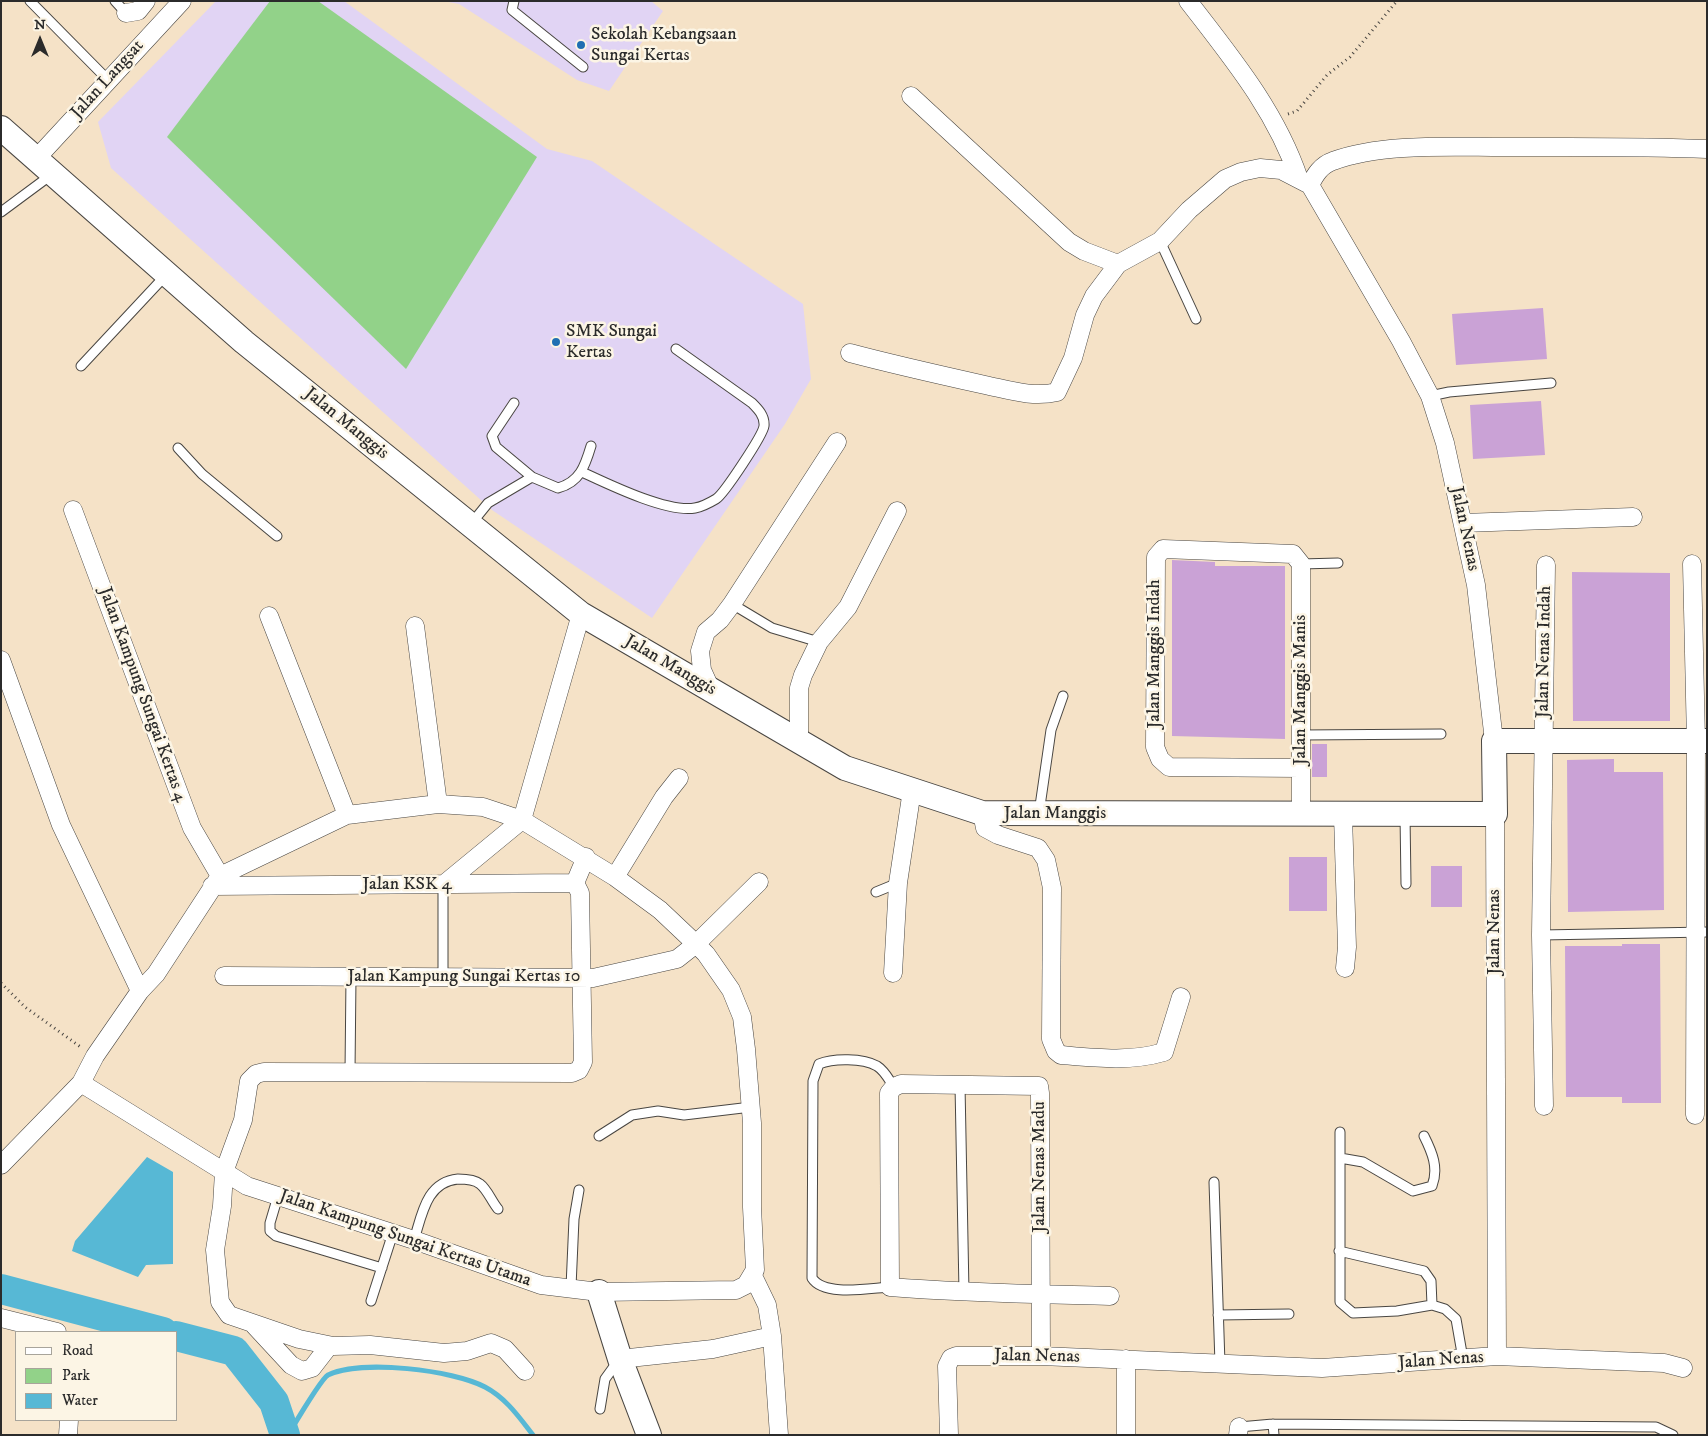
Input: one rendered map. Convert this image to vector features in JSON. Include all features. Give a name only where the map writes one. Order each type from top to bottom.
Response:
[{"type":"street","points":[[121,7],[138,11],[146,1]]},
{"type":"street","name":"Jalan Langsat","points":[[43,167],[108,80],[182,1]]},
{"type":"street","name":"Jalan Nenas","points":[[949,1435],[947,1366],[950,1358],[956,1356],[1041,1356],[1322,1368],[1497,1356],[1494,741],[1476,585],[1445,442],[1430,396],[1401,341],[1304,182],[1270,114],[1258,99],[1246,77],[1188,1]]},
{"type":"street","points":[[911,96],[1069,242],[1084,251],[1118,264]]},
{"type":"street","name":"Jalan Manggis","points":[[1,128],[43,167],[244,342],[581,614],[845,768],[982,813],[1495,814]]},
{"type":"street","points":[[850,353],[918,372],[1019,392],[1044,395],[1057,392],[1073,358],[1085,315],[1094,296],[1118,264],[1160,241],[1189,210],[1225,180],[1241,172],[1260,168],[1281,170],[1304,182],[1331,162],[1364,153],[1423,148],[1620,146],[1707,149]]},
{"type":"street","points":[[711,690],[702,670],[700,651],[706,632],[720,620],[732,604],[837,442]]},
{"type":"street","name":"Jalan Kampung Sungai Kertas 4","points":[[73,510],[192,828],[216,881]]},
{"type":"street","points":[[799,741],[799,688],[803,675],[819,642],[848,607],[896,511]]},
{"type":"street","points":[[1463,523],[1633,517]]},
{"type":"street","name":"Jalan Manggis Indah","points":[[1301,564],[1292,554],[1163,549],[1159,552],[1156,557],[1154,717],[1155,746],[1160,759],[1169,767],[1301,768]]},
{"type":"street","name":"Jalan Manggis Manis","points":[[1301,564],[1301,815]]},
{"type":"street","points":[[1692,564],[1701,741],[1701,933],[1695,1115]]},
{"type":"street","name":"Jalan Nenas Indah","points":[[1544,1106],[1541,934],[1546,565]]},
{"type":"street","points":[[443,885],[522,820],[581,614]]},
{"type":"street","points":[[269,616],[347,815]]},
{"type":"street","points":[[415,626],[438,804]]},
{"type":"street","points":[[1,660],[61,825],[140,991]]},
{"type":"street","points":[[1494,741],[1544,739],[1701,741]]},
{"type":"street","points":[[615,877],[664,797],[679,778]]},
{"type":"street","points":[[893,973],[898,883],[912,790]]},
{"type":"street","points":[[1,1165],[81,1083],[95,1056],[140,991],[156,974],[216,881],[347,815],[438,804],[483,807],[522,820],[586,857],[660,910],[706,954],[731,990],[742,1017],[751,1107],[755,1270],[753,1276],[766,1305],[772,1336],[779,1435]]},
{"type":"street","points":[[982,813],[984,828],[998,836],[1038,848],[1046,860],[1052,888],[1052,1039],[1060,1055],[1121,1059],[1147,1057],[1164,1052],[1181,997]]},
{"type":"street","points":[[1343,815],[1347,947],[1345,968]]},
{"type":"street","points":[[525,1371],[505,1349],[491,1343],[467,1351],[444,1353],[370,1345],[329,1346],[229,1315],[220,1302],[215,1250],[222,1206],[224,1172],[244,1120],[249,1081],[256,1074],[264,1072],[572,1073],[580,1070],[583,1062],[580,893],[574,883],[586,857]]},
{"type":"street","name":"Jalan KSK 4","points":[[216,881],[443,885],[574,883]]},
{"type":"street","name":"Jalan Kampung Sungai Kertas 10","points":[[224,976],[593,978],[677,959],[696,944],[759,882]]},
{"type":"street","name":"Jalan Kampung Sungai Kertas Utama","points":[[81,1083],[247,1186],[414,1240],[541,1286],[571,1287],[600,1292],[736,1290],[746,1285],[753,1276]]},
{"type":"street","name":"Jalan Nenas Madu","points":[[894,1087],[902,1084],[1039,1086],[1041,1356]]},
{"type":"street","points":[[894,1087],[889,1093],[890,1287],[964,1292],[1110,1296]]},
{"type":"street","points":[[600,1292],[620,1359],[649,1435]]},
{"type":"street","points":[[1,1318],[53,1331]]},
{"type":"street","points":[[253,1323],[291,1365],[302,1371],[312,1368],[329,1346]]},
{"type":"street","points":[[620,1359],[713,1349],[772,1336]]},
{"type":"street","points":[[1497,1356],[1664,1363],[1683,1368]]},
{"type":"street","points":[[1126,1359],[1126,1435]]},
{"type":"street","points":[[68,1435],[69,1421]]},
{"type":"lane","points":[[30,1],[108,80]]},
{"type":"lane","points":[[514,1],[512,10],[522,20],[583,67]]},
{"type":"lane","points":[[1,212],[43,167]]},
{"type":"lane","points":[[1160,241],[1196,319]]},
{"type":"lane","points":[[81,366],[166,274]]},
{"type":"lane","points":[[582,472],[634,495],[682,508],[695,508],[717,498],[738,471],[764,426],[762,413],[752,403],[676,349]]},
{"type":"lane","points":[[1430,396],[1450,392],[1551,382]]},
{"type":"lane","points":[[514,403],[492,436],[492,441],[496,448],[532,477],[558,488],[570,484],[582,472],[591,446]]},
{"type":"lane","points":[[178,448],[202,474],[278,536]]},
{"type":"lane","points":[[471,524],[488,503],[532,477]]},
{"type":"lane","points":[[1301,564],[1338,563]]},
{"type":"lane","points":[[732,604],[772,628],[819,642]]},
{"type":"lane","points":[[1039,813],[1052,730],[1063,696]]},
{"type":"lane","points":[[1301,735],[1441,734]]},
{"type":"lane","points":[[1405,815],[1406,884]]},
{"type":"lane","points":[[876,892],[898,883]]},
{"type":"lane","points":[[443,885],[443,978]]},
{"type":"lane","points":[[1541,934],[1701,933]]},
{"type":"lane","points":[[350,1072],[351,977]]},
{"type":"lane","points":[[890,1287],[850,1290],[828,1289],[816,1284],[812,1278],[813,1081],[819,1064],[827,1060],[865,1061],[876,1065],[884,1071],[894,1087]]},
{"type":"lane","points":[[960,1085],[964,1292]]},
{"type":"lane","points":[[599,1136],[632,1116],[658,1110],[684,1115],[751,1107]]},
{"type":"lane","points":[[1340,1132],[1342,1220],[1339,1250],[1340,1302],[1354,1313],[1396,1311],[1432,1305],[1445,1310],[1456,1319],[1463,1359]]},
{"type":"lane","points":[[1340,1158],[1363,1162],[1413,1191],[1432,1186],[1436,1176],[1432,1154],[1424,1136]]},
{"type":"lane","points":[[414,1240],[428,1198],[435,1189],[451,1180],[466,1179],[480,1184],[498,1209]]},
{"type":"lane","points":[[1214,1182],[1220,1364]]},
{"type":"lane","points":[[571,1287],[574,1219],[579,1190]]},
{"type":"lane","points":[[278,1196],[270,1223],[270,1231],[276,1236],[382,1268]]},
{"type":"lane","points":[[371,1301],[393,1233]]},
{"type":"lane","points":[[1339,1250],[1424,1271],[1431,1280],[1432,1305]]},
{"type":"lane","points":[[1218,1315],[1289,1314]]},
{"type":"lane","points":[[600,1408],[605,1379],[620,1359]]},
{"type":"lane","points":[[1238,1431],[1273,1424],[1656,1427],[1673,1435]]},
{"type":"lane","points":[[1273,1424],[1274,1435]]},
{"type":"path","points":[[1270,114],[1274,111],[1287,114],[1298,111],[1327,75],[1350,57],[1397,1]]},
{"type":"path","points":[[1,983],[25,1007],[95,1056]]},
{"type":"shaded area","name":"SMK Sungai Kertas","points":[[216,1],[344,1],[547,149],[592,161],[803,304],[811,379],[785,424],[652,618],[492,510],[111,168],[98,122]]},
{"type":"shaded area","name":"Sekolah Kebangsaan Sungai Kertas","points":[[443,1],[651,1],[663,11],[609,91],[577,80],[459,4]]},
{"type":"green space","points":[[270,1],[318,1],[537,157],[406,369],[167,137]]},
{"type":"water","points":[[147,1157],[173,1172],[173,1264],[146,1265],[138,1277],[72,1251],[75,1241]]},
{"type":"building","points":[[1543,308],[1547,359],[1456,365],[1452,314]]},
{"type":"building","points":[[1541,401],[1545,455],[1473,459],[1470,405]]},
{"type":"building","points":[[1172,560],[1215,562],[1215,566],[1285,566],[1285,739],[1172,736]]},
{"type":"building","points":[[1572,572],[1670,573],[1670,721],[1573,721]]},
{"type":"building","points":[[1312,744],[1327,744],[1327,777],[1312,777]]},
{"type":"building","points":[[1614,759],[1614,772],[1663,772],[1664,910],[1568,912],[1567,760]]},
{"type":"building","points":[[1289,857],[1327,857],[1327,911],[1289,911]]},
{"type":"building","points":[[1431,866],[1462,866],[1462,907],[1431,907]]},
{"type":"building","points":[[1622,944],[1660,944],[1661,1103],[1622,1103],[1622,1097],[1566,1097],[1565,946],[1622,946]]},
{"type":"waterway","points":[[1,1289],[159,1331]]},
{"type":"waterway","points":[[178,1337],[234,1351],[274,1402],[285,1435]]},
{"type":"waterway","points":[[288,1435],[314,1393],[328,1375],[343,1370],[384,1367],[452,1376],[485,1387],[506,1402],[533,1435]]},
{"type":"place","name":"Sekolah Kebangsaan Sungai Kertas","points":[[581,45]]},
{"type":"place","name":"SMK Sungai Kertas","points":[[556,342]]}]
